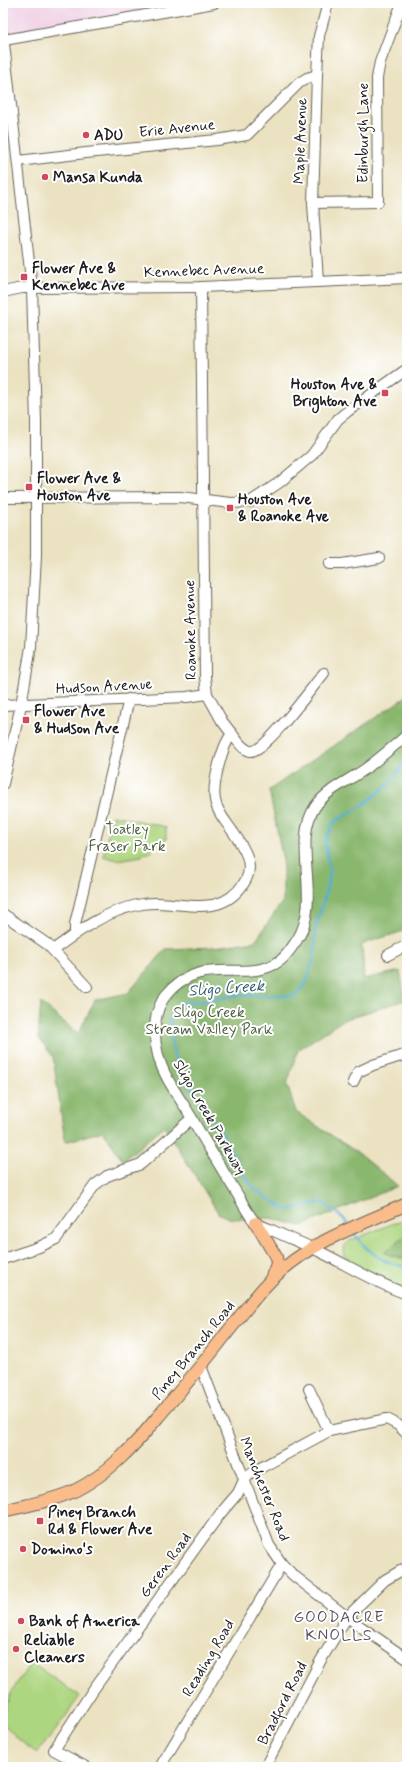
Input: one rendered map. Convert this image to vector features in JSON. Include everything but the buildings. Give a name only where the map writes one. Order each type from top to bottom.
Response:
[{"type":"main road","name":"Piney Branch Road","points":[[3,1511],[53,1499],[76,1490],[100,1475],[119,1459],[144,1434],[270,1281],[311,1248],[335,1235],[407,1204]]},
{"type":"main road","points":[[256,1223],[276,1257],[276,1264],[270,1281]]},
{"type":"street","points":[[3,784],[21,705],[31,647],[34,617],[36,422],[32,288],[18,161],[6,87],[3,38],[214,3]]},
{"type":"street","name":"Maple Avenue","points":[[318,281],[313,203],[316,75],[319,36],[328,3]]},
{"type":"street","name":"Edinburgh Lane","points":[[313,203],[378,202],[377,78],[380,62],[402,3]]},
{"type":"street","name":"Erie Avenue","points":[[18,161],[86,152],[217,140],[247,135],[299,83],[316,75]]},
{"type":"street","name":"Kennebec Avenue","points":[[3,292],[22,288],[201,287],[407,278]]},
{"type":"street","name":"Roanoke Avenue","points":[[201,287],[205,677],[207,694],[222,721],[232,734]]},
{"type":"street","points":[[3,498],[180,497],[203,501],[231,503],[250,502],[280,482],[312,455],[338,419],[407,369]]},
{"type":"street","points":[[329,564],[342,564],[379,558]]},
{"type":"street","points":[[53,950],[101,917],[139,905],[160,903],[210,906],[221,904],[236,894],[248,877],[249,862],[246,851],[218,810],[214,792],[225,745],[232,734],[243,748],[251,751],[258,749],[273,736],[324,673]]},
{"type":"street","name":"Hudson Avenue","points":[[3,705],[187,697],[207,694]]},
{"type":"street","points":[[75,934],[75,924],[129,699]]},
{"type":"street","name":"Sligo Creek Parkway","points":[[256,1223],[170,1082],[158,1057],[154,1035],[157,1016],[165,997],[183,980],[195,974],[206,971],[258,970],[268,967],[288,953],[300,935],[307,914],[309,890],[306,844],[308,824],[315,808],[324,797],[342,783],[367,768],[407,735]]},
{"type":"street","points":[[3,914],[47,944],[87,987]]},
{"type":"street","points":[[388,955],[407,945]]},
{"type":"street","points":[[353,1082],[358,1072],[373,1065],[407,1054]]},
{"type":"street","points":[[3,1259],[56,1239],[95,1185],[107,1176],[141,1164],[192,1118]]},
{"type":"street","points":[[256,1223],[311,1248],[362,1275],[407,1294]]},
{"type":"street","name":"Manchester Road","points":[[201,1366],[269,1545],[282,1564],[293,1575],[407,1659]]},
{"type":"street","points":[[309,1388],[329,1431]]},
{"type":"street","name":"Geren Road","points":[[86,1767],[54,1750],[93,1690],[220,1514],[238,1493],[244,1480],[250,1473],[329,1431],[387,1419],[398,1425],[407,1434]]},
{"type":"street","name":"Reading Road","points":[[160,1767],[282,1564]]},
{"type":"street","name":"Bradford Road","points":[[266,1767],[321,1660],[347,1616],[386,1580],[407,1567]]},
{"type":"shaded area","points":[[3,3],[180,3],[3,36]]},
{"type":"green space","name":"Sligo Creek Stream Valley Park","points":[[407,696],[407,930],[362,944],[364,979],[400,971],[405,1000],[343,1020],[298,1050],[287,1084],[296,1112],[361,1155],[398,1186],[301,1226],[271,1218],[232,1219],[219,1214],[164,1126],[123,1161],[103,1131],[65,1142],[53,1057],[38,1037],[41,1003],[78,1034],[95,1000],[128,993],[166,949],[214,947],[255,941],[283,901],[283,861],[269,790]]},
{"type":"green space","name":"Toatley Fraser Park","points":[[113,815],[166,827],[166,840],[152,846],[152,852],[142,854],[142,856],[117,860],[103,856]]},
{"type":"green space","points":[[407,1218],[407,1291],[377,1279],[344,1256],[344,1248],[349,1241]]},
{"type":"green space","points":[[407,1234],[407,1260],[384,1253]]},
{"type":"green space","points":[[31,1663],[80,1696],[37,1753],[19,1740],[7,1727],[3,1726],[5,1708],[8,1700]]},
{"type":"waterway","name":"Sligo Creek","points":[[349,1226],[343,1218],[322,1202],[287,1210],[257,1191],[245,1177],[221,1132],[178,1070],[172,1045],[170,1018],[180,1003],[205,1001],[238,995],[295,996],[306,983],[314,958],[316,925],[330,874],[325,841],[334,822],[363,805],[388,785],[407,761]]},
{"type":"waterway","name":"Sligo Creek","points":[[353,1232],[358,1239],[376,1256],[390,1263],[407,1267]]},
{"type":"place","name":"ADU","points":[[86,135]]},
{"type":"place","name":"Mansa Kunda","points":[[45,177]]},
{"type":"place","name":"Flower Ave & Kennebec Ave","points":[[24,277]]},
{"type":"place","name":"Houston Ave & Brighton Ave","points":[[385,393]]},
{"type":"place","name":"Flower Ave & Houston Ave","points":[[29,487]]},
{"type":"place","name":"Houston Ave & Roanoke Ave","points":[[230,508]]},
{"type":"place","name":"Flower Ave & Hudson Ave","points":[[26,720]]},
{"type":"place","name":"Piney Branch Rd & Flower Ave","points":[[40,1521]]},
{"type":"place","name":"Domino's","points":[[23,1549]]},
{"type":"place","name":"Bank of America","points":[[21,1621]]},
{"type":"place","name":"Reliable Cleaners","points":[[16,1649]]},
{"type":"district","name":"GOODACRE KNOLLS","points":[[339,1625]]}]
